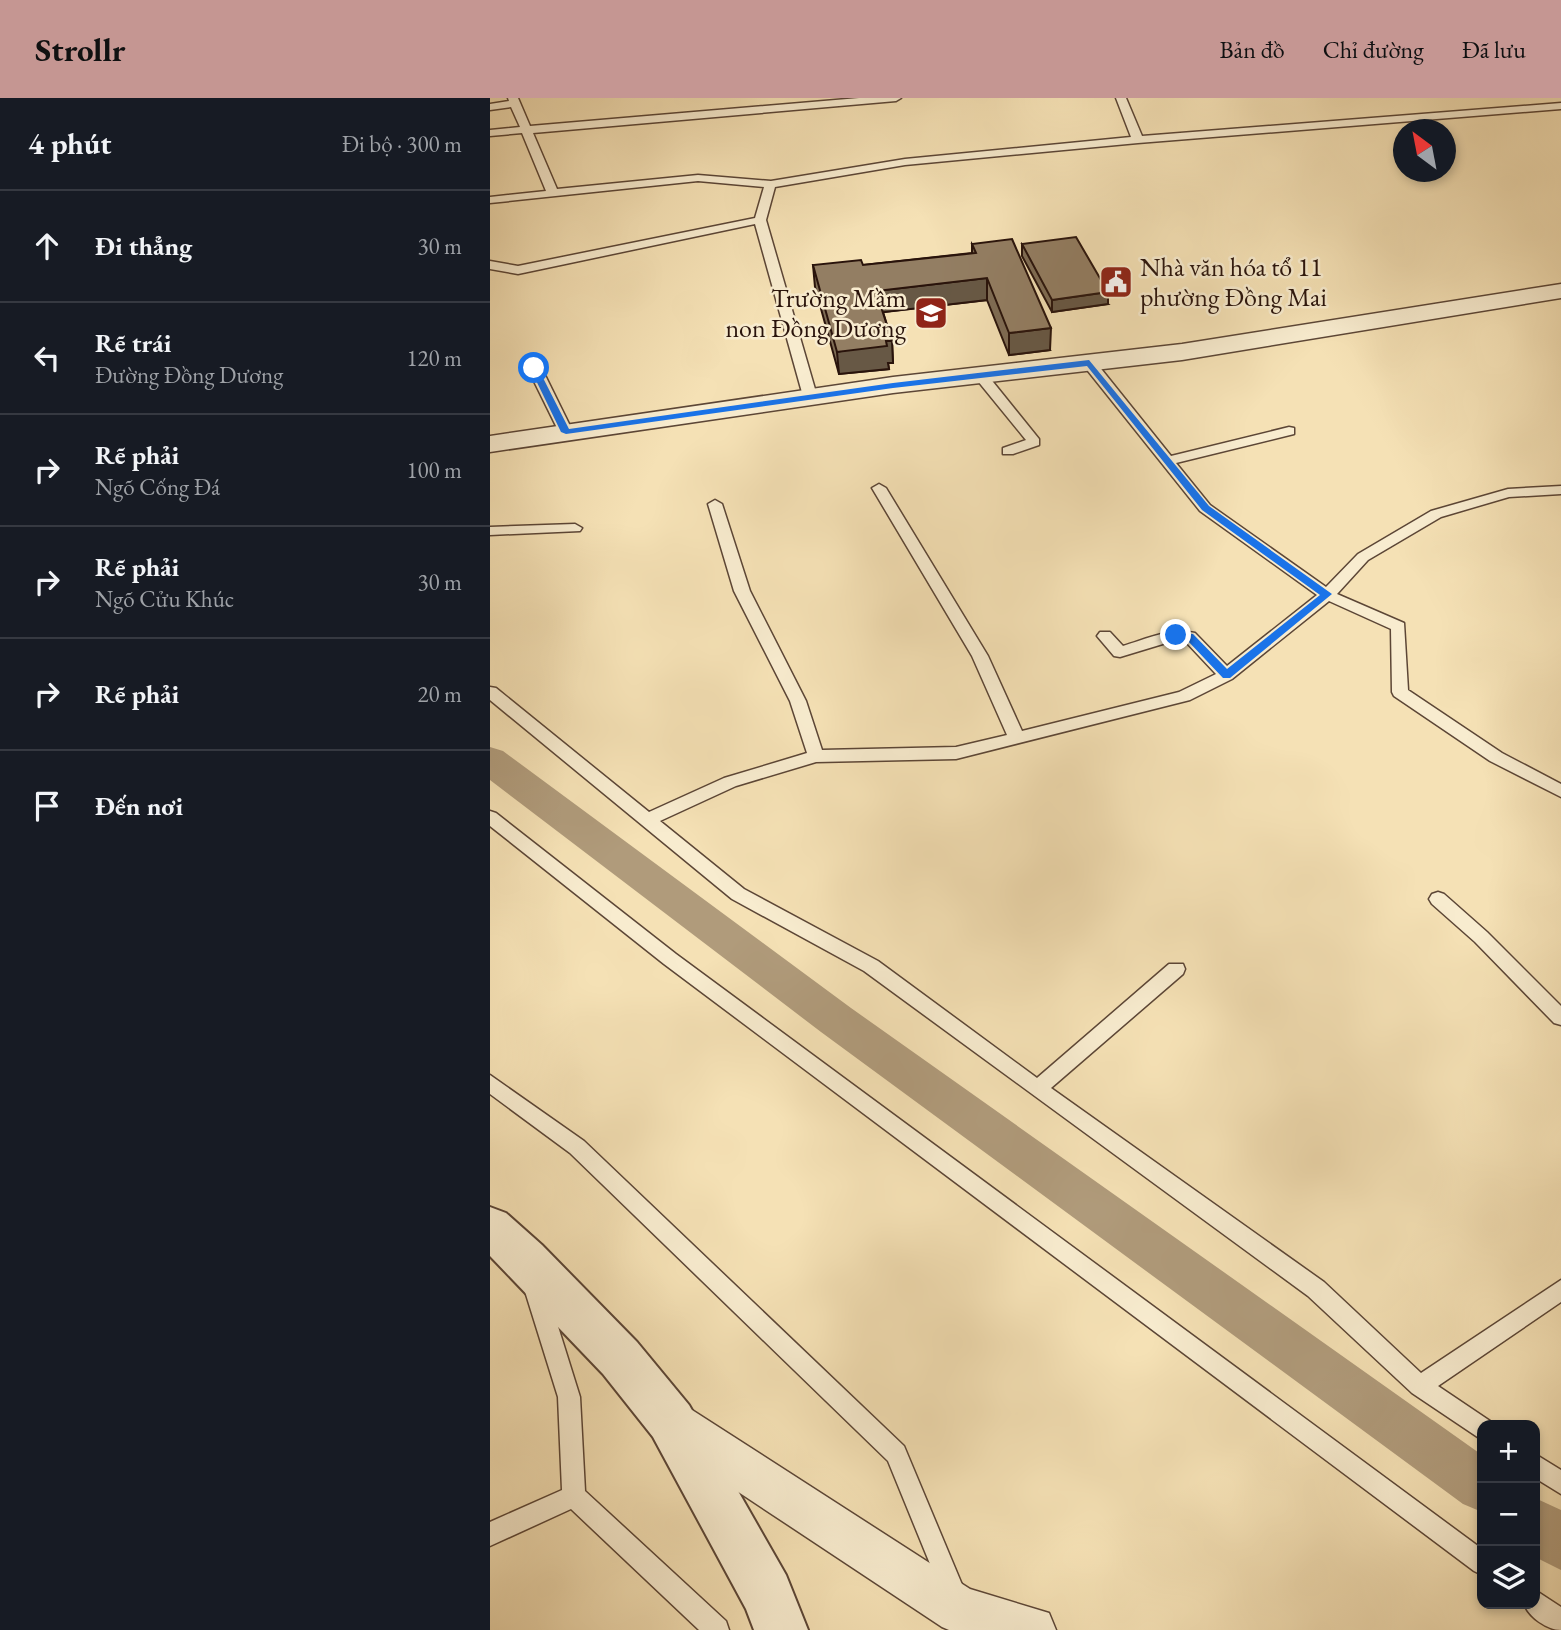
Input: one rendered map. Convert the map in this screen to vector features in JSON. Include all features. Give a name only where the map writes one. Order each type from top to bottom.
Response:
[{"type":"street","points":[[490,444],[810,397],[1182,352],[1561,291]]},
{"type":"street","points":[[490,1227],[526,1259],[620,1357],[671,1421],[767,1594],[781,1630]]},
{"type":"street","points":[[671,1421],[964,1620],[1032,1630]]},
{"type":"lane","points":[[720,98],[725,113]]},
{"type":"lane","points":[[490,133],[895,98]]},
{"type":"lane","points":[[1121,98],[1138,140]]},
{"type":"lane","points":[[1555,98],[1561,105]]},
{"type":"lane","points":[[490,107],[514,101],[553,194]]},
{"type":"lane","points":[[490,200],[698,178],[771,184],[905,162],[1561,105]]},
{"type":"lane","points":[[771,184],[766,193],[760,220],[810,397]]},
{"type":"lane","points":[[490,265],[518,270],[760,220]]},
{"type":"lane","points":[[1089,363],[1205,508],[1327,594],[1399,626],[1401,692],[1496,757],[1561,791]]},
{"type":"lane","points":[[534,368],[566,432]]},
{"type":"lane","points":[[981,375],[1034,442],[1008,451]]},
{"type":"lane","points":[[1168,461],[1289,431]]},
{"type":"lane","points":[[879,488],[980,656],[1017,738]]},
{"type":"lane","points":[[648,820],[730,782],[816,756],[956,752],[1184,696],[1226,675],[1327,594],[1363,557],[1436,514],[1508,493],[1561,490]]},
{"type":"lane","points":[[715,503],[742,591],[798,701],[816,756]]},
{"type":"lane","points":[[490,531],[575,528]]},
{"type":"lane","points":[[1105,636],[1120,652],[1176,635],[1190,637],[1226,675]]},
{"type":"lane","points":[[490,692],[738,894],[871,966],[1316,1289],[1420,1386],[1477,1426]]},
{"type":"lane","points":[[490,817],[670,959],[1477,1559]]},
{"type":"lane","points":[[1438,898],[1481,937],[1561,1018]]},
{"type":"lane","points":[[1037,1089],[1176,969]]},
{"type":"lane","points":[[490,1083],[577,1147],[896,1454],[964,1620]]},
{"type":"lane","points":[[526,1259],[569,1397],[574,1496],[717,1630]]},
{"type":"lane","points":[[1420,1386],[1561,1290]]},
{"type":"lane","points":[[1540,1468],[1561,1483]]},
{"type":"lane","points":[[490,1534],[574,1496]]},
{"type":"lane","points":[[1540,1606],[1561,1622]]},
{"type":"building","points":[[1076,237],[1108,292],[1052,300],[1022,244]]},
{"type":"building","points":[[1012,239],[1051,328],[1009,333],[987,278],[876,291],[892,341],[886,341],[887,346],[837,352],[813,265],[861,260],[863,265],[976,253],[972,244]]},
{"type":"waterway","points":[[490,760],[836,1020],[1478,1483]]},
{"type":"waterway","points":[[1540,1528],[1561,1543]]},
{"type":"place","name":"Nhà văn hóa tổ 11 phường Đồng Mai","points":[[1116,282]]},
{"type":"place","name":"Trường Mầm non Đồng Dương","points":[[931,313]]},
{"type":"route","points":[[534,368],[566,432],[893,385],[1089,363],[1205,508],[1327,594],[1226,675],[1190,637],[1176,635]]}]
